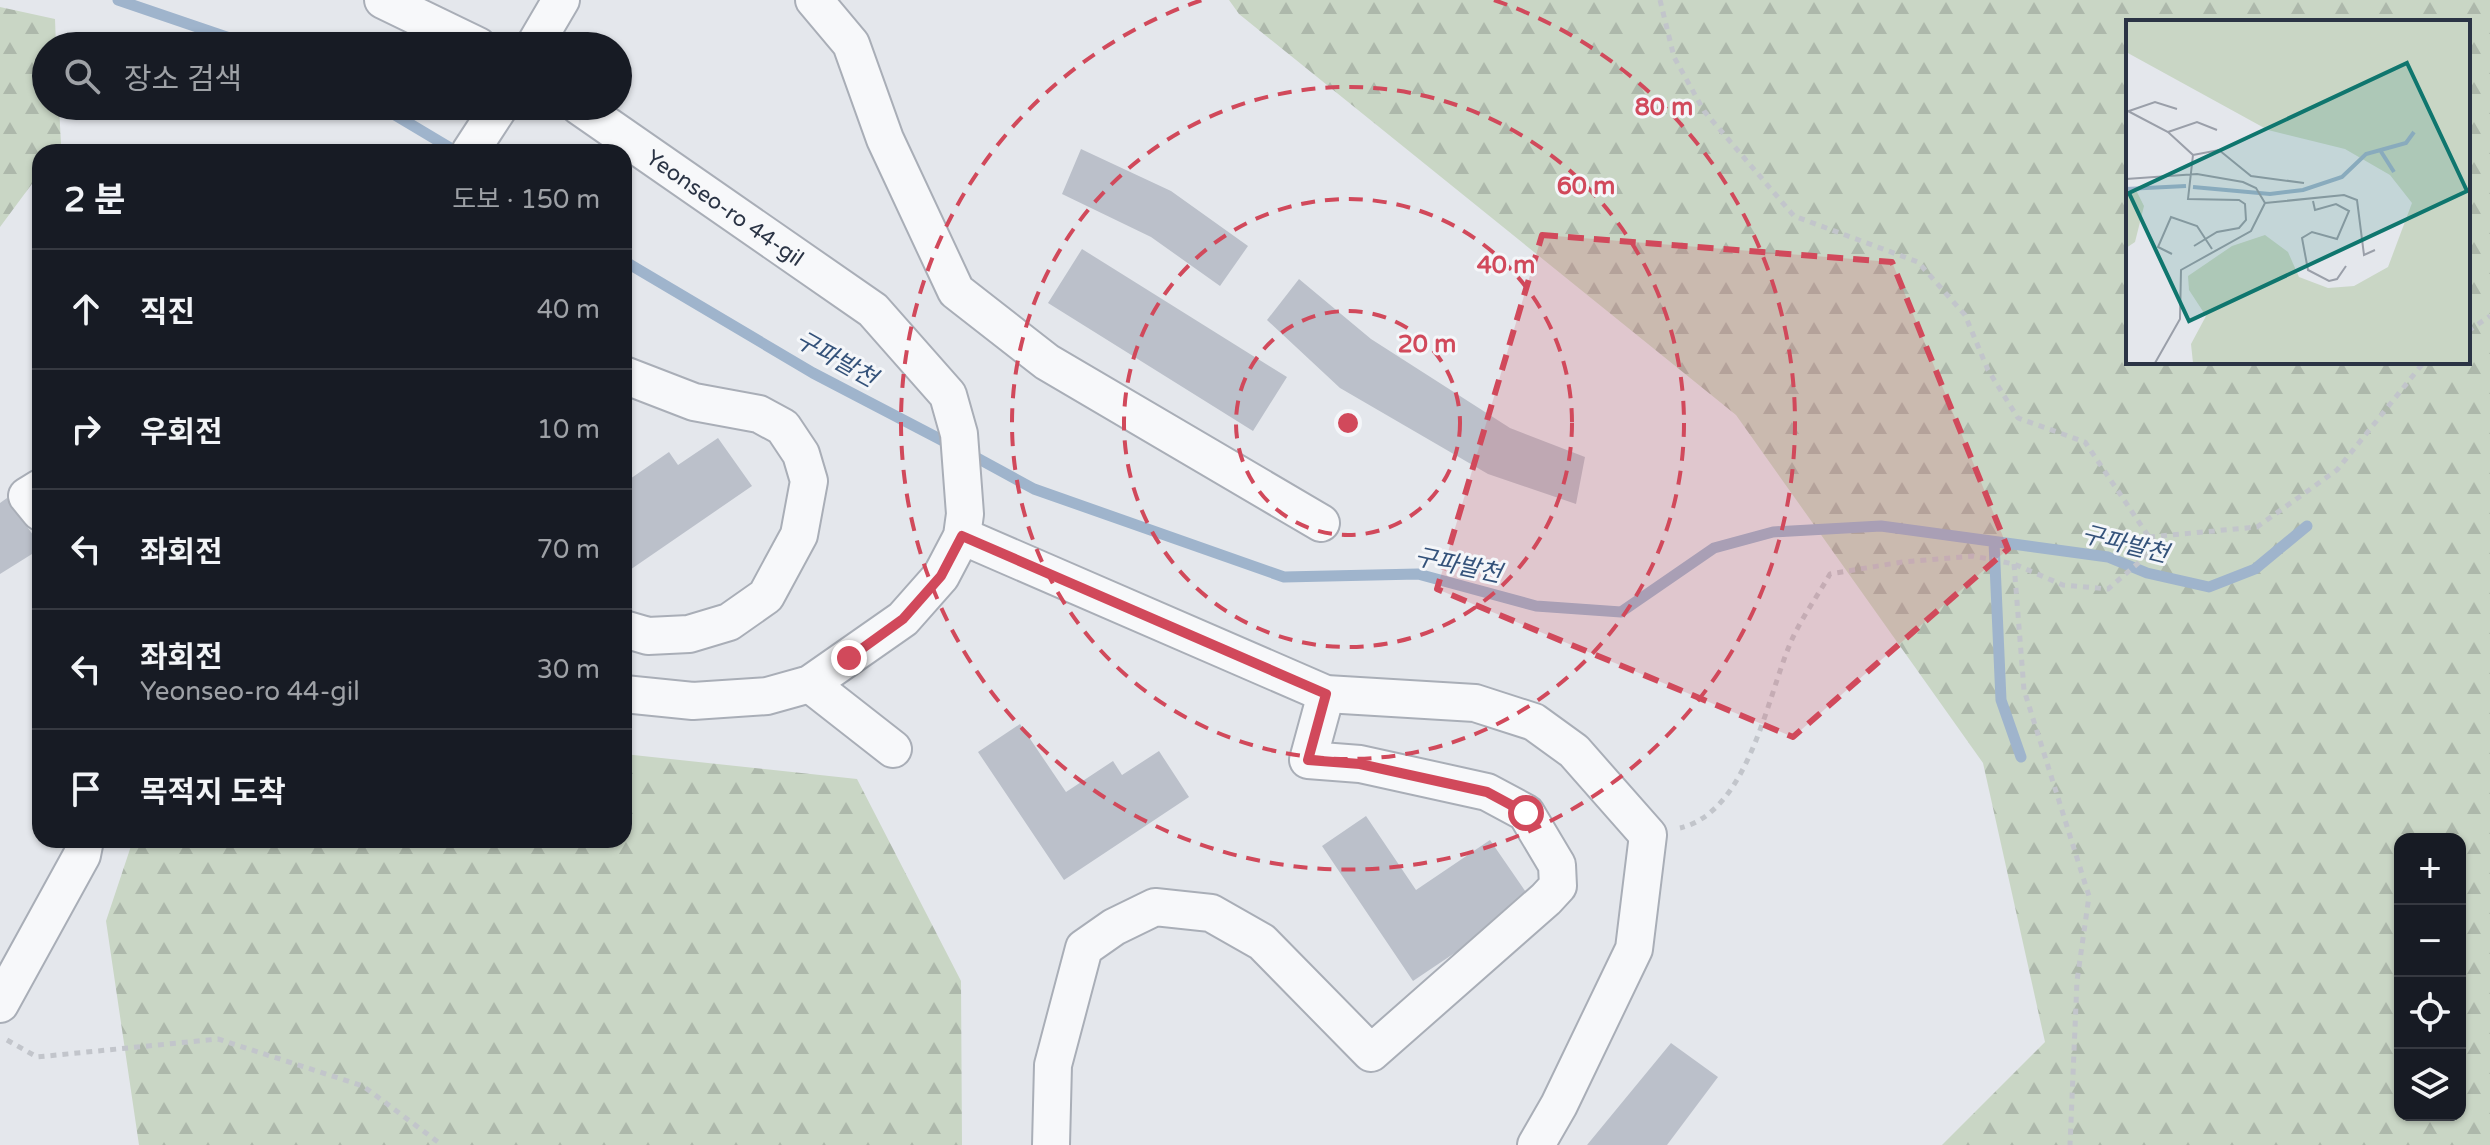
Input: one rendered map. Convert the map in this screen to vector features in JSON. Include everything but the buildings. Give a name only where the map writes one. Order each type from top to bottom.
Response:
[{"type":"street","points":[[383,0],[449,32]]},
{"type":"street","points":[[542,32],[561,0]]},
{"type":"street","points":[[814,0],[851,44],[885,139],[956,291],[1047,362],[1321,523]]},
{"type":"street","points":[[475,144],[491,120]]},
{"type":"street","name":"Yeonseo-ro 44-gil","points":[[599,120],[873,310],[948,395],[959,434],[965,514],[962,536]]},
{"type":"street","points":[[632,378],[694,402],[759,414],[783,427],[801,454],[809,481],[799,535],[766,596],[729,622],[689,634],[648,636],[632,631]]},
{"type":"street","points":[[632,695],[693,701],[767,696],[810,684],[903,619],[941,576],[962,536],[1326,694],[1475,703],[1534,722],[1574,751],[1648,835],[1634,949],[1559,1105],[1536,1145]]},
{"type":"street","points":[[810,684],[893,749]]},
{"type":"street","points":[[1051,1145],[1053,1065],[1084,948],[1114,927],[1155,907],[1211,913],[1262,942],[1371,1053],[1558,886],[1557,865],[1526,813],[1487,792],[1360,764],[1308,760],[1326,694]]},
{"type":"street","points":[[0,1004],[83,848]]},
{"type":"path","points":[[1648,835],[1694,825],[1727,796],[1763,726],[1790,643],[1830,574],[1902,562],[1973,556],[2014,564],[2063,585],[2108,589],[2144,558],[2149,537],[2085,442],[2018,418],[1988,370],[1965,315],[1918,262],[1794,216],[1704,111],[1674,57],[1660,0]]},
{"type":"path","points":[[2470,330],[2490,316]]},
{"type":"path","points":[[2149,537],[2257,527],[2337,470],[2422,364]]},
{"type":"path","points":[[2014,564],[2024,690],[2089,896],[2077,981],[2070,1145]]},
{"type":"path","points":[[0,1036],[37,1057],[218,1039],[363,1086],[442,1145]]},
{"type":"highlighted area","points":[[1542,235],[1892,262],[2008,549],[1793,737],[1437,589]]},
{"type":"green space","points":[[1229,0],[2490,0],[2490,1145],[1942,1145],[2045,1042],[1983,763],[1736,415],[1239,14]]},
{"type":"green space","points":[[0,7],[55,19],[55,32],[32,32],[32,120],[60,120],[61,144],[32,144],[32,184],[0,227]]},
{"type":"green space","points":[[632,755],[857,779],[961,981],[962,1145],[139,1145],[106,921],[130,848],[632,848]]},
{"type":"waterway","name":"구파발천","points":[[118,0],[212,32]]},
{"type":"waterway","name":"구파발천","points":[[403,120],[444,144]]},
{"type":"waterway","name":"구파발천","points":[[632,266],[813,373],[953,446]]},
{"type":"waterway","name":"구파발천","points":[[968,453],[1034,489],[1284,577],[1418,574],[1536,606],[1621,612],[1714,548],[1773,532],[1881,526],[2108,557],[2147,573],[2209,587],[2255,569],[2307,526]]},
{"type":"waterway","points":[[1994,542],[2001,700],[2021,757]]},
{"type":"route","points":[[849,658],[903,619],[941,576],[962,536],[1326,694],[1308,760],[1360,764],[1487,792],[1526,813]]}]
